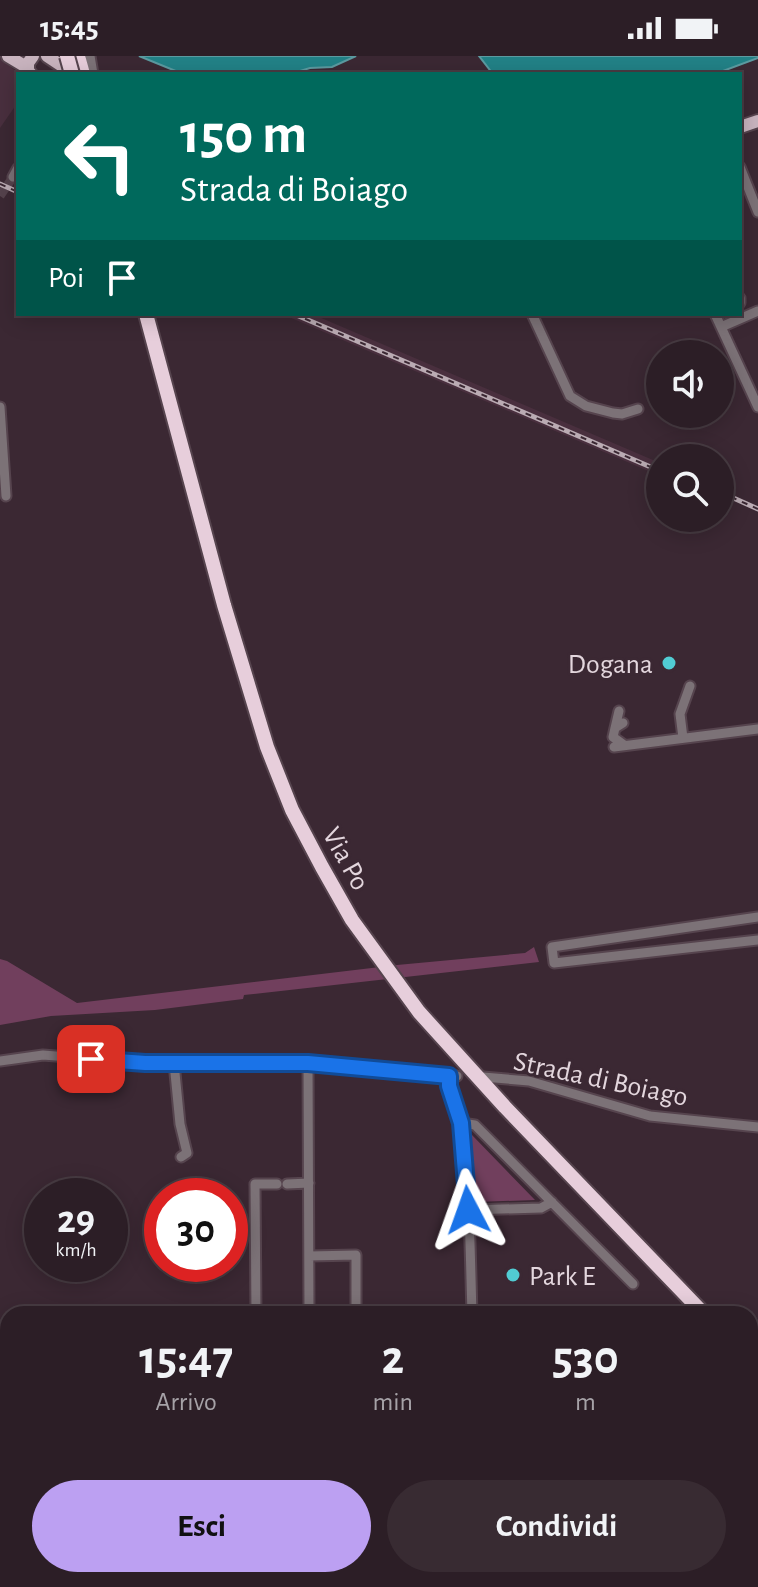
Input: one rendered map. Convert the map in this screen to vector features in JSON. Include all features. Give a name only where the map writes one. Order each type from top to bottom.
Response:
[{"type":"highway","name":"Via Po","points":[[137,316],[234,672],[257,745],[294,836],[346,924],[403,1006],[475,1089],[684,1306]]},
{"type":"highway","name":"Via Po","points":[[147,316],[224,605],[267,747],[292,810],[322,867],[352,920],[419,1012],[505,1107],[696,1306]]},
{"type":"main road","points":[[8,56],[30,72]]},
{"type":"main road","points":[[30,72],[28,63],[33,56]]},
{"type":"main road","points":[[49,57],[70,72]]},
{"type":"street","points":[[742,172],[758,212]]},
{"type":"street","points":[[721,327],[758,311]]},
{"type":"street","points":[[533,316],[570,396],[579,403],[613,413],[629,413],[638,409]]},
{"type":"street","points":[[716,316],[758,407]]},
{"type":"street","points":[[0,407],[6,496]]},
{"type":"street","points":[[683,738],[680,714],[690,686]]},
{"type":"street","points":[[619,711],[619,726],[613,737],[619,746],[758,729]]},
{"type":"street","points":[[758,917],[553,951],[554,963],[758,940]]},
{"type":"street","points":[[0,1061],[43,1055],[145,1063],[308,1063],[453,1076],[449,1086],[461,1123],[472,1306]]},
{"type":"street","points":[[174,1063],[180,1124],[187,1144],[187,1153],[181,1157]]},
{"type":"street","points":[[308,1063],[309,1306]]},
{"type":"street","name":"Strada di Boiago","points":[[483,1077],[529,1081],[650,1116],[758,1127]]},
{"type":"street","points":[[461,1123],[475,1125],[633,1284]]},
{"type":"street","points":[[256,1306],[255,1184],[309,1183]]},
{"type":"street","points":[[468,1210],[541,1208],[552,1202]]},
{"type":"street","points":[[309,1256],[356,1255],[356,1306]]},
{"type":"shaded area","points":[[0,58],[17,72],[16,105],[0,128]]},
{"type":"shaded area","points":[[287,316],[317,316],[646,457],[646,470]]},
{"type":"shaded area","points":[[534,947],[539,962],[244,995],[243,999],[155,1010],[51,1016],[0,1025],[0,959],[77,1003],[525,953]]},
{"type":"shaded area","points":[[469,1135],[472,1135],[535,1200],[476,1202]]},
{"type":"water","points":[[139,56],[356,56],[332,67],[297,72],[178,72]]},
{"type":"water","points":[[479,56],[758,56],[720,72],[491,72]]},
{"type":"tunnel","points":[[0,196],[13,177]]},
{"type":"railway","points":[[0,184],[16,191]]},
{"type":"railway","points":[[299,316],[646,465]]},
{"type":"railway","points":[[734,498],[758,509]]},
{"type":"place","name":"Dogana","points":[[669,663]]},
{"type":"place","name":"Park E","points":[[513,1275]]},
{"type":"route","points":[[91,1059],[145,1063],[308,1063],[449,1076],[449,1086],[461,1123],[468,1210]]}]
